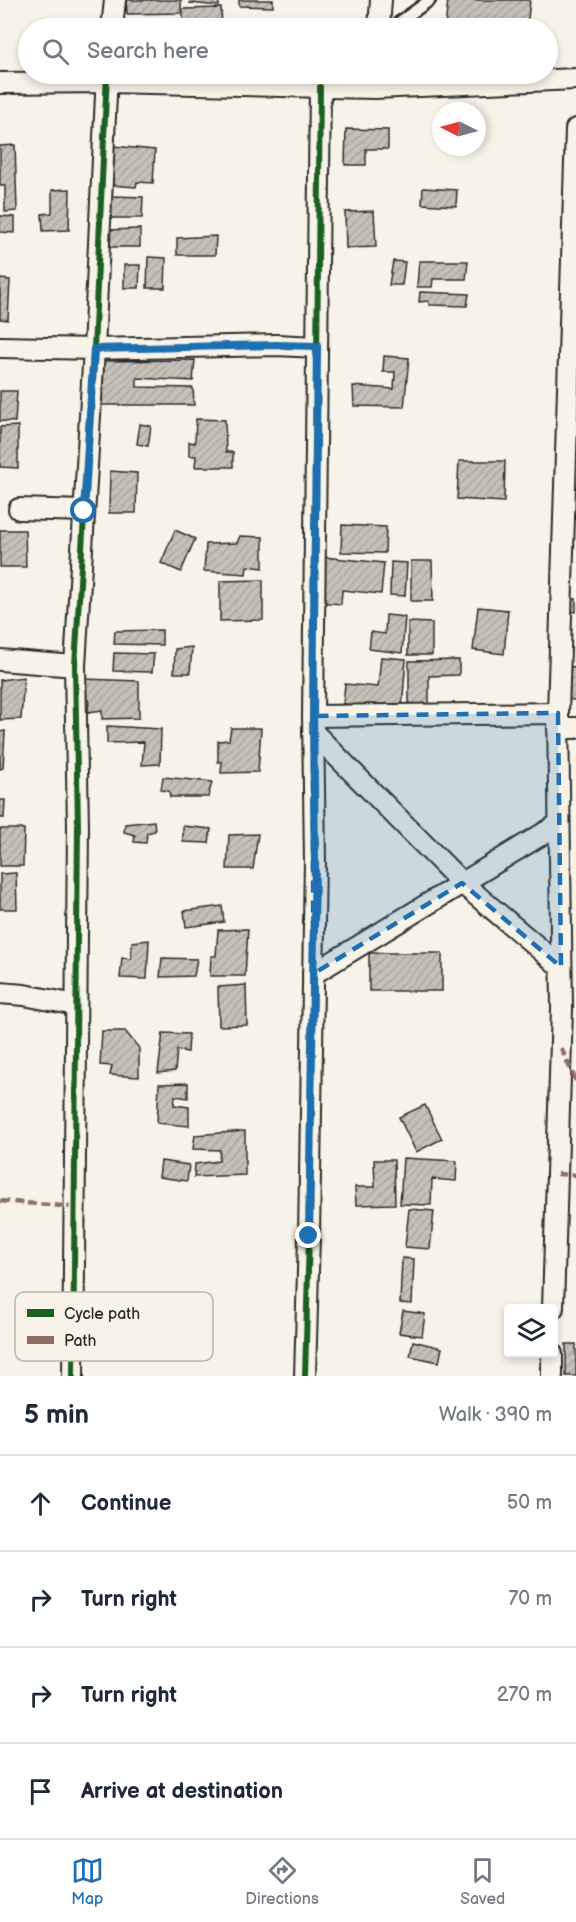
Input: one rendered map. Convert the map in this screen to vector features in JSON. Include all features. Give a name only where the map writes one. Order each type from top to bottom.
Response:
[{"type":"street","points":[[113,18],[115,0]]},
{"type":"street","points":[[380,18],[381,0]]},
{"type":"street","points":[[558,79],[576,79]]},
{"type":"street","points":[[0,83],[18,82]]},
{"type":"street","points":[[74,1292],[78,827],[75,666],[94,349],[106,84]]},
{"type":"street","points":[[249,84],[320,87],[348,84]]},
{"type":"street","points":[[304,1376],[315,861],[313,724],[320,87]]},
{"type":"street","points":[[553,1304],[569,1008],[561,967],[559,824],[564,723],[576,129]]},
{"type":"street","points":[[0,347],[94,349],[317,346]]},
{"type":"street","points":[[20,509],[84,511]]},
{"type":"street","points":[[0,660],[75,666]]},
{"type":"street","points":[[313,724],[564,723]]},
{"type":"street","points":[[313,724],[462,883],[561,967]]},
{"type":"street","points":[[313,974],[559,824]]},
{"type":"street","points":[[0,993],[76,1005]]},
{"type":"street","points":[[552,1358],[552,1376]]},
{"type":"street","points":[[73,1361],[73,1376]]},
{"type":"lane","points":[[405,18],[430,0]]},
{"type":"highlighted area","points":[[558,713],[561,967],[462,883],[313,974],[313,716]]},
{"type":"building","points":[[126,0],[181,0],[181,13],[127,14]]},
{"type":"building","points":[[191,0],[219,0],[219,6],[190,3]]},
{"type":"building","points":[[239,0],[273,0],[273,7],[239,6]]},
{"type":"building","points":[[448,0],[530,0],[528,18],[446,18]]},
{"type":"building","points":[[221,8],[222,18],[183,18],[183,9]]},
{"type":"building","points":[[346,129],[388,130],[388,149],[366,149],[366,165],[345,165]]},
{"type":"building","points":[[15,145],[17,211],[5,212],[5,186],[0,186],[0,146]]},
{"type":"building","points":[[113,146],[155,150],[153,183],[137,182],[136,187],[110,185]]},
{"type":"building","points":[[423,188],[457,190],[456,206],[422,204]]},
{"type":"building","points":[[70,189],[69,230],[43,231],[42,214],[52,213],[52,190]]},
{"type":"building","points":[[111,196],[143,197],[142,218],[111,218]]},
{"type":"building","points":[[374,211],[376,247],[346,248],[345,212]]},
{"type":"building","points":[[0,216],[15,217],[15,233],[0,232]]},
{"type":"building","points":[[140,229],[140,247],[106,247],[106,230]]},
{"type":"building","points":[[216,236],[215,255],[177,255],[177,238]]},
{"type":"building","points":[[148,257],[166,258],[165,288],[147,288]]},
{"type":"building","points":[[393,261],[405,262],[402,285],[389,285]]},
{"type":"building","points":[[419,261],[468,261],[466,279],[433,279],[432,287],[417,287]]},
{"type":"building","points":[[124,265],[140,265],[139,288],[124,288]]},
{"type":"building","points":[[0,279],[10,280],[8,320],[0,319]]},
{"type":"building","points":[[420,292],[469,294],[467,306],[430,305],[428,301],[419,302]]},
{"type":"building","points":[[384,356],[409,358],[404,407],[354,406],[353,386],[394,389],[395,372],[383,372]]},
{"type":"building","points":[[195,360],[193,381],[137,378],[137,387],[193,388],[194,405],[99,405],[100,361]]},
{"type":"building","points":[[0,391],[17,391],[15,422],[0,421]]},
{"type":"building","points":[[196,419],[225,420],[226,452],[233,452],[233,467],[195,467],[196,456],[189,456],[189,442],[195,443]]},
{"type":"building","points":[[140,424],[151,426],[148,446],[137,444]]},
{"type":"building","points":[[18,426],[18,468],[0,467],[0,427]]},
{"type":"building","points":[[459,461],[505,461],[504,502],[457,499]]},
{"type":"building","points":[[110,471],[137,473],[136,513],[109,513]]},
{"type":"building","points":[[342,525],[386,527],[385,553],[341,552]]},
{"type":"building","points":[[0,530],[25,530],[26,567],[0,567]]},
{"type":"building","points":[[175,530],[195,539],[181,572],[161,563]]},
{"type":"building","points":[[240,536],[263,537],[263,568],[247,566],[246,574],[204,571],[206,544],[237,543]]},
{"type":"building","points":[[313,556],[384,563],[381,594],[342,590],[341,604],[308,601]]},
{"type":"building","points":[[411,561],[432,561],[433,601],[411,601]]},
{"type":"building","points":[[391,562],[407,563],[405,596],[390,595]]},
{"type":"building","points":[[263,580],[263,620],[220,621],[220,581]]},
{"type":"building","points":[[570,598],[576,599],[576,612],[569,611]]},
{"type":"building","points":[[478,607],[508,610],[504,654],[473,650]]},
{"type":"building","points":[[386,615],[405,617],[402,653],[369,649],[371,632],[385,634]]},
{"type":"building","points":[[408,622],[432,623],[432,655],[408,655]]},
{"type":"building","points":[[162,630],[162,645],[114,644],[115,631]]},
{"type":"building","points":[[192,647],[190,673],[174,673],[175,649]]},
{"type":"building","points":[[114,653],[154,654],[152,672],[113,671]]},
{"type":"building","points":[[381,657],[406,659],[402,708],[343,704],[345,684],[378,687]]},
{"type":"building","points":[[459,660],[459,675],[429,676],[429,705],[409,706],[409,661]]},
{"type":"building","points":[[563,666],[576,667],[576,700],[560,699]]},
{"type":"building","points":[[24,677],[21,719],[0,720],[0,680]]},
{"type":"building","points":[[83,679],[139,681],[139,718],[102,719],[102,710],[88,712],[89,700],[81,698]]},
{"type":"building","points":[[107,726],[161,729],[160,764],[142,765],[144,742],[107,743]]},
{"type":"building","points":[[231,728],[261,728],[258,772],[221,773],[222,762],[218,762],[218,741],[229,740]]},
{"type":"building","points":[[5,731],[3,768],[0,769],[0,732]]},
{"type":"building","points":[[163,777],[212,782],[208,797],[170,797],[169,791],[161,790]]},
{"type":"building","points":[[0,800],[5,800],[4,818],[0,818]]},
{"type":"building","points":[[154,821],[155,831],[147,833],[146,843],[134,842],[135,835],[124,832],[125,824]]},
{"type":"building","points":[[183,826],[211,829],[209,843],[183,842]]},
{"type":"building","points":[[0,829],[24,829],[23,866],[0,866]]},
{"type":"building","points":[[258,834],[253,869],[227,869],[229,835]]},
{"type":"building","points":[[16,873],[17,909],[0,909],[0,874]]},
{"type":"building","points":[[222,906],[224,922],[186,927],[184,911]]},
{"type":"building","points":[[248,929],[245,976],[210,976],[211,956],[216,956],[218,930]]},
{"type":"building","points":[[149,940],[147,979],[120,978],[122,958],[131,959],[132,942]]},
{"type":"building","points":[[369,953],[442,953],[442,991],[369,991]]},
{"type":"building","points":[[162,958],[197,959],[194,976],[160,977]]},
{"type":"building","points":[[246,985],[247,1025],[219,1026],[218,987]]},
{"type":"building","points":[[102,1031],[125,1031],[139,1048],[139,1077],[110,1075],[112,1066],[100,1065]]},
{"type":"building","points":[[163,1033],[189,1034],[188,1052],[177,1050],[175,1071],[158,1073]]},
{"type":"building","points":[[188,1083],[188,1098],[175,1096],[174,1105],[189,1107],[189,1126],[157,1123],[159,1084]]},
{"type":"building","points":[[425,1105],[442,1139],[416,1152],[399,1117]]},
{"type":"building","points":[[245,1131],[245,1175],[194,1177],[195,1164],[219,1161],[220,1150],[193,1149],[195,1135]]},
{"type":"building","points":[[403,1158],[457,1161],[456,1181],[432,1179],[431,1205],[400,1204]]},
{"type":"building","points":[[374,1160],[394,1160],[395,1204],[356,1205],[355,1187],[375,1187]]},
{"type":"building","points":[[161,1161],[189,1165],[187,1181],[159,1177]]},
{"type":"building","points":[[409,1209],[434,1211],[430,1249],[405,1247]]},
{"type":"building","points":[[402,1258],[414,1259],[412,1304],[400,1303]]},
{"type":"building","points":[[403,1311],[425,1314],[422,1336],[399,1333]]},
{"type":"building","points":[[413,1341],[442,1348],[439,1362],[410,1356]]},
{"type":"building","points":[[566,1344],[576,1344],[576,1376],[566,1376]]},
{"type":"marked path","points":[[561,1048],[576,1081]]},
{"type":"marked path","points":[[557,1174],[576,1175]]},
{"type":"marked path","points":[[0,1201],[75,1207]]},
{"type":"cycle path","points":[[74,1292],[78,827],[75,666],[94,349],[107,84]]},
{"type":"cycle path","points":[[305,1376],[315,861],[313,716],[320,87]]},
{"type":"cycle path","points":[[73,1361],[73,1376]]},
{"type":"route","points":[[84,511],[94,349],[317,346],[313,716],[315,861],[309,1236]]}]
